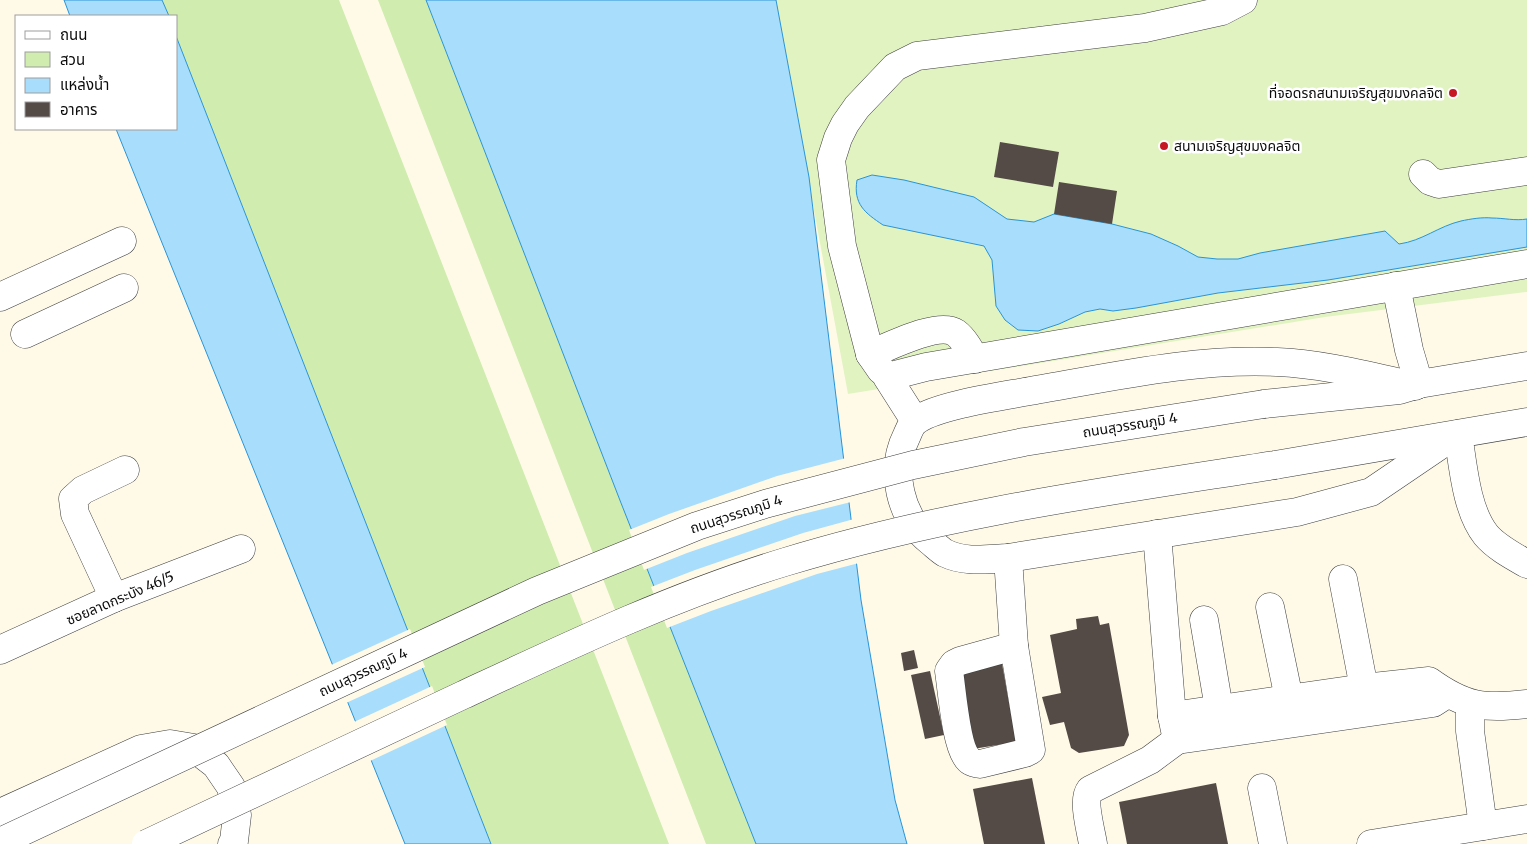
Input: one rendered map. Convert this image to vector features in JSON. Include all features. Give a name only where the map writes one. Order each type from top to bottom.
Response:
[{"type":"street","points":[[915,421],[870,354],[842,246],[831,160],[838,138],[857,107],[895,66],[917,56],[1146,28],[1222,11],[1243,0]]},
{"type":"street","points":[[1423,174],[1430,181],[1439,184],[1527,171]]},
{"type":"street","points":[[0,297],[122,241]]},
{"type":"street","points":[[886,377],[975,358],[1527,264]]},
{"type":"street","points":[[60,269],[79,310]]},
{"type":"street","points":[[1396,286],[1417,385],[1320,366],[1278,362],[1226,362],[1181,365],[1012,394],[944,408],[924,415],[915,421],[903,443],[898,486],[907,513],[923,536],[943,552],[964,560],[1008,558],[1297,512],[1371,492],[1456,434]]},
{"type":"street","points":[[25,334],[124,288]]},
{"type":"street","points":[[870,354],[928,331],[944,329],[956,333],[975,358]]},
{"type":"street","name":"ถนนสุวรรณภูมิ 4","points":[[0,842],[537,591],[697,526],[765,504],[913,465],[1024,442],[1264,404],[1399,390],[1417,385],[1527,366]]},
{"type":"street","points":[[146,844],[568,646],[644,613],[782,563],[910,528],[1023,504],[1275,465],[1527,422]]},
{"type":"street","points":[[1456,434],[1467,490],[1479,524],[1487,536],[1527,564]]},
{"type":"street","points":[[114,598],[75,514],[74,499],[83,490],[125,470]]},
{"type":"street","points":[[1093,844],[1086,794],[1090,790],[1150,760],[1175,728],[1157,534]]},
{"type":"street","name":"ซอยลาดกระบัง 46/5","points":[[0,650],[114,598],[241,549]]},
{"type":"street","points":[[1008,558],[1014,646]]},
{"type":"street","points":[[1343,579],[1364,688]]},
{"type":"street","points":[[1270,607],[1292,711]]},
{"type":"street","points":[[1204,620],[1221,721]]},
{"type":"street","points":[[1292,711],[1364,688],[1429,681],[1458,699],[1470,731],[1484,826]]},
{"type":"street","points":[[1175,728],[1292,711],[1433,703],[1458,699],[1502,707],[1527,704]]},
{"type":"street","points":[[0,813],[141,749],[170,744],[194,748],[216,765],[231,787],[237,815],[232,844]]},
{"type":"street","points":[[1262,788],[1273,844]]},
{"type":"street","points":[[1371,844],[1527,818]]},
{"type":"green space","points":[[162,0],[339,0],[669,844],[491,844],[178,41],[178,15],[169,15]]},
{"type":"green space","points":[[378,0],[426,0],[621,503],[756,844],[706,844]]},
{"type":"green space","name":"สนามเจริญสุขมงคลจิต","points":[[775,0],[1527,0],[1527,292],[1325,317],[848,394]]},
{"type":"water","points":[[64,0],[162,0],[169,15],[70,15]]},
{"type":"water","points":[[426,0],[776,0],[809,177],[861,600],[895,800],[907,844],[756,844],[621,503]]},
{"type":"water","points":[[178,41],[491,844],[405,844],[116,130],[178,130]]},
{"type":"water","points":[[872,175],[904,180],[974,197],[1007,219],[1034,222],[1054,214],[1112,224],[1151,234],[1198,257],[1238,259],[1260,253],[1385,231],[1399,244],[1415,240],[1453,223],[1484,218],[1527,219],[1527,247],[1328,280],[1218,293],[1136,308],[1113,311],[1100,309],[1085,312],[1038,331],[1018,330],[1005,320],[996,306],[992,260],[984,246],[883,225],[866,212],[859,202],[857,195],[857,180]]},
{"type":"pier","points":[[846,458],[851,502],[795,516],[687,553],[644,570],[629,530],[777,476]]},
{"type":"pier","points":[[854,519],[859,563],[817,574],[667,628],[651,587],[803,533]]},
{"type":"pier","points":[[410,629],[425,667],[346,703],[331,665]]},
{"type":"pier","points":[[432,686],[447,725],[370,761],[354,722]]},
{"type":"building","points":[[1000,142],[1059,152],[1053,187],[994,177]]},
{"type":"building","points":[[1059,182],[1117,191],[1112,224],[1054,214]]},
{"type":"building","points":[[1098,616],[1100,625],[1109,623],[1129,735],[1124,746],[1079,753],[1071,748],[1064,722],[1050,725],[1042,697],[1061,693],[1050,635],[1077,629],[1076,619]]},
{"type":"building","points":[[914,650],[918,668],[904,671],[901,653]]},
{"type":"building","points":[[1001,658],[1016,742],[973,749],[958,666]]},
{"type":"building","points":[[930,671],[944,735],[925,739],[911,675]]},
{"type":"building","points":[[1032,778],[1045,844],[984,844],[973,789]]},
{"type":"building","points":[[1216,783],[1228,844],[1127,844],[1119,802]]},
{"type":"place","name":"ที่จอดรถสนามเจริญสุขมงคลจิต","points":[[1453,93]]},
{"type":"place","name":"สนามเจริญสุขมงคลจิต","points":[[1164,146]]}]
